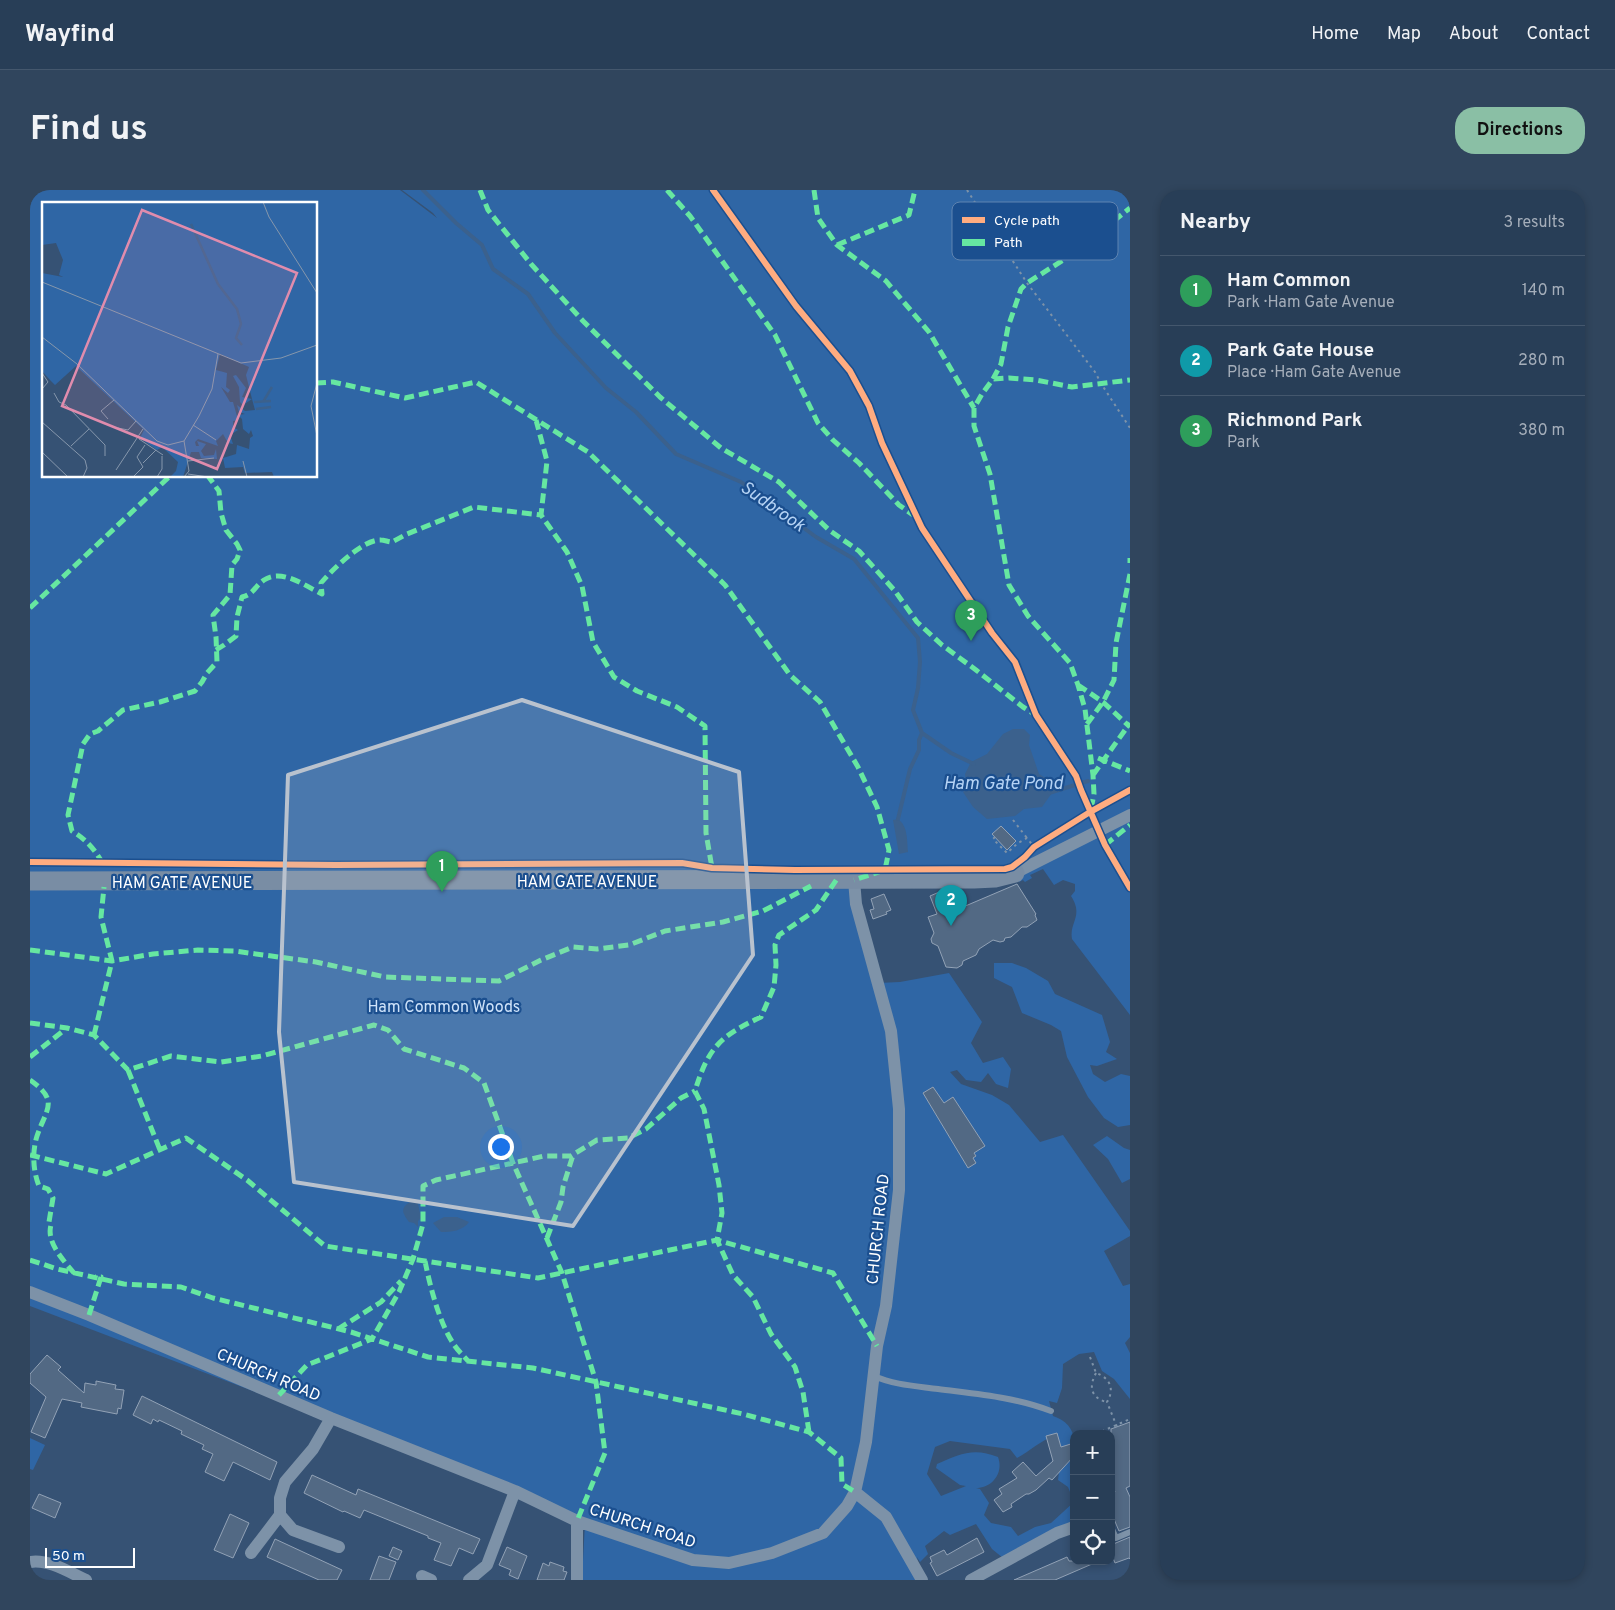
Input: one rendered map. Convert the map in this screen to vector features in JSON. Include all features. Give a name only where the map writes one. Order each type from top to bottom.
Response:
[{"type":"main road","name":"HAM GATE AVENUE","points":[[30,881],[854,880],[974,879],[995,878],[1015,873]]},
{"type":"street","name":"HAM GATE AVENUE","points":[[1015,873],[1130,815]]},
{"type":"street","name":"CHURCH ROAD","points":[[30,1292],[331,1418],[515,1491],[577,1520],[693,1560],[729,1563],[772,1554],[823,1533],[847,1506],[855,1492],[866,1442],[878,1346],[886,1306],[899,1190],[900,1109],[891,1031],[856,904],[854,880]]},
{"type":"street","points":[[251,1553],[280,1515],[280,1498],[285,1482],[313,1449],[331,1418]]},
{"type":"street","points":[[468,1580],[486,1565],[515,1491]]},
{"type":"street","points":[[855,1492],[886,1517],[922,1580]]},
{"type":"street","points":[[280,1515],[293,1530],[339,1547]]},
{"type":"street","points":[[577,1520],[578,1580]]},
{"type":"street","points":[[971,1580],[1057,1533],[1070,1528]]},
{"type":"street","points":[[30,1562],[36,1561],[50,1564],[86,1580]]},
{"type":"lane","points":[[874,1376],[889,1383],[1030,1403],[1052,1411]]},
{"type":"lane","points":[[1115,1536],[1116,1538],[1130,1532]]},
{"type":"path","points":[[967,190],[975,202]]},
{"type":"path","points":[[1012,260],[1027,283],[1095,372],[1130,428]]},
{"type":"path","points":[[1013,820],[1027,838],[1032,849],[1040,842]]},
{"type":"path","points":[[995,837],[993,839],[1007,853],[1027,838]]},
{"type":"path","points":[[1090,1358],[1096,1373],[1107,1378],[1110,1384],[1112,1390],[1107,1402],[1116,1426]]},
{"type":"path","points":[[1096,1373],[1090,1387],[1100,1400],[1107,1402]]},
{"type":"path","points":[[1106,1430],[1130,1420]]},
{"type":"highlighted area","points":[[522,700],[739,772],[753,955],[573,1226],[294,1182],[279,1032],[288,775]]},
{"type":"green space","name":"Ham Common Woods","points":[[30,190],[400,190],[437,218],[402,190],[1130,190],[1130,1015],[1072,939],[1076,909],[1071,896],[1075,891],[1075,884],[1063,880],[1054,885],[1043,869],[1030,875],[1032,878],[1025,882],[1023,880],[1019,882],[1015,873],[854,880],[878,983],[900,982],[949,973],[982,1022],[971,1043],[983,1063],[1003,1057],[1011,1069],[1008,1088],[996,1084],[988,1073],[981,1082],[966,1080],[957,1070],[950,1072],[961,1084],[992,1095],[1009,1105],[1040,1142],[1063,1135],[1130,1231],[1130,1236],[1104,1251],[1123,1286],[1130,1284],[1130,1337],[1125,1343],[1130,1353],[1130,1399],[1114,1379],[1102,1371],[1094,1352],[1079,1354],[1063,1364],[1062,1388],[1057,1403],[1049,1401],[1053,1416],[1071,1429],[1070,1444],[1062,1448],[1056,1435],[1017,1458],[1010,1449],[950,1441],[935,1447],[927,1474],[941,1496],[966,1486],[960,1485],[936,1468],[937,1464],[952,1457],[981,1452],[998,1457],[999,1463],[998,1474],[992,1482],[976,1488],[980,1489],[989,1503],[984,1515],[991,1523],[1011,1527],[1018,1536],[1035,1527],[1051,1523],[1070,1506],[1070,1524],[1003,1558],[992,1549],[976,1524],[950,1535],[944,1531],[925,1546],[928,1554],[920,1562],[917,1557],[922,1580],[582,1580],[585,1523],[515,1491],[30,1306]]},
{"type":"green space","points":[[994,963],[1012,963],[1026,968],[1048,981],[1055,994],[1102,1015],[1110,1042],[1106,1052],[1117,1059],[1097,1066],[1090,1065],[1093,1074],[1105,1082],[1121,1074],[1130,1076],[1130,1125],[1118,1127],[1104,1118],[1088,1097],[1067,1057],[1061,1031],[1022,1013],[1012,987],[994,978]]},
{"type":"green space","points":[[1107,1136],[1130,1150],[1130,1179],[1122,1183],[1108,1159],[1093,1145]]},
{"type":"green space","points":[[30,1438],[45,1445],[33,1470],[30,1469]]},
{"type":"green space","points":[[1069,1461],[1070,1492],[1068,1487],[1058,1480],[1060,1465]]},
{"type":"water","name":"Ham Gate Pond","points":[[1013,729],[1024,729],[1030,735],[1029,745],[1039,774],[1047,779],[1052,793],[1042,807],[1024,809],[1015,816],[987,819],[973,807],[963,792],[967,788],[965,774],[971,762],[987,754],[1003,734]]},
{"type":"water","points":[[898,819],[904,825],[908,852],[899,854],[893,820]]},
{"type":"water","points":[[417,1199],[421,1218],[418,1221],[418,1227],[414,1223],[409,1222],[403,1211],[407,1204]]},
{"type":"water","points":[[444,1217],[457,1217],[469,1222],[460,1229],[441,1232],[433,1223]]},
{"type":"building","points":[[1001,826],[1016,841],[1007,850],[992,834]]},
{"type":"building","points":[[1017,884],[1036,914],[1037,920],[1027,927],[1022,927],[1011,937],[1005,938],[1004,941],[993,940],[979,949],[976,955],[963,961],[962,965],[957,968],[946,967],[938,946],[932,943],[931,939],[934,933],[928,917],[937,914],[930,896],[944,890],[953,890],[955,895],[958,894],[963,907]]},
{"type":"building","points":[[884,894],[891,910],[886,912],[887,914],[873,919],[870,910],[874,909],[871,899]]},
{"type":"building","points":[[933,1087],[944,1103],[953,1097],[985,1146],[974,1153],[976,1156],[973,1158],[976,1163],[968,1168],[923,1093]]},
{"type":"building","points":[[47,1355],[61,1367],[58,1370],[84,1393],[85,1383],[96,1385],[96,1381],[116,1385],[115,1389],[124,1390],[121,1409],[118,1408],[117,1414],[81,1407],[82,1403],[62,1399],[45,1438],[31,1432],[46,1397],[30,1383],[30,1374]]},
{"type":"building","points":[[142,1396],[277,1462],[270,1480],[233,1462],[224,1481],[205,1472],[213,1454],[202,1449],[204,1445],[181,1434],[182,1431],[159,1420],[158,1422],[153,1419],[151,1424],[133,1415]]},
{"type":"building","points":[[1130,1422],[1130,1486],[1126,1488],[1130,1497],[1130,1527],[1119,1531],[1115,1522],[1115,1430],[1111,1429]]},
{"type":"building","points":[[1057,1433],[1061,1447],[1070,1444],[1070,1460],[1052,1480],[1049,1478],[1036,1490],[1011,1504],[1012,1507],[1003,1512],[994,1500],[1002,1494],[999,1489],[1017,1478],[1012,1472],[1023,1462],[1036,1476],[1053,1461],[1046,1436]]},
{"type":"building","points":[[312,1475],[356,1495],[358,1489],[480,1539],[473,1554],[459,1548],[451,1566],[434,1560],[441,1543],[428,1538],[428,1536],[364,1510],[360,1518],[304,1493]]},
{"type":"building","points":[[39,1494],[61,1503],[55,1518],[32,1508]]},
{"type":"building","points":[[230,1514],[249,1523],[233,1558],[214,1550]]},
{"type":"building","points":[[1130,1537],[1130,1559],[1115,1563],[1115,1543]]},
{"type":"building","points":[[977,1538],[984,1552],[937,1576],[930,1563],[932,1562],[930,1557],[944,1550],[947,1555]]},
{"type":"building","points":[[275,1539],[342,1570],[337,1580],[319,1580],[267,1557]]},
{"type":"building","points":[[393,1547],[402,1551],[398,1560],[389,1556]]},
{"type":"building","points":[[507,1547],[527,1556],[518,1579],[509,1575],[511,1570],[499,1565]]},
{"type":"building","points":[[379,1556],[396,1562],[389,1580],[370,1580]]},
{"type":"building","points":[[1067,1557],[1070,1565],[1090,1565],[1055,1580],[1014,1580]]},
{"type":"building","points":[[550,1562],[564,1567],[563,1571],[567,1572],[564,1580],[537,1580],[543,1563],[549,1566]]},
{"type":"waterway","name":"Sudbrook","points":[[423,190],[456,223],[482,245],[493,269],[528,294],[555,333],[606,388],[636,412],[676,454],[741,482],[816,537],[854,559],[918,638],[920,662],[918,688],[913,710],[922,733],[951,753],[974,764]]},
{"type":"waterway","points":[[898,819],[910,769],[919,750],[919,740],[922,733]]},
{"type":"waterway","name":"Sudbrook","points":[[1049,793],[1088,781]]},
{"type":"marked path","points":[[480,190],[488,210],[531,264],[583,321],[660,397],[721,448],[779,482],[829,530],[859,551],[895,591],[917,622],[942,645],[1036,715]]},
{"type":"marked path","points":[[667,190],[690,216],[775,335],[818,423],[899,505],[913,515]]},
{"type":"marked path","points":[[814,190],[818,218],[837,245],[886,281],[929,332],[974,408]]},
{"type":"marked path","points":[[837,245],[909,215],[915,190]]},
{"type":"marked path","points":[[1118,217],[1130,208]]},
{"type":"marked path","points":[[993,379],[1001,364],[1008,327],[1021,289],[1027,283],[1063,260]]},
{"type":"marked path","points":[[1091,809],[1094,794],[1093,775],[1085,709],[1078,685],[1070,663],[1028,616],[1009,585],[990,474],[974,426],[974,408],[993,379],[1036,380],[1072,387],[1130,380]]},
{"type":"marked path","points":[[318,383],[333,382],[405,398],[476,382],[588,452],[725,585],[790,675],[820,702],[858,767],[877,807],[889,850],[885,870],[854,880]]},
{"type":"marked path","points":[[536,420],[547,461],[541,515],[567,552],[582,586],[593,642],[614,677],[637,691],[677,707],[705,726],[706,833],[712,868]]},
{"type":"marked path","points":[[30,608],[168,478]]},
{"type":"marked path","points":[[103,864],[90,846],[72,831],[68,815],[83,744],[90,734],[98,731],[123,710],[160,702],[195,691],[217,662],[213,615],[230,595],[232,565],[237,559],[240,550],[226,530],[221,513],[219,491],[209,478]]},
{"type":"marked path","points":[[216,650],[236,636],[237,617],[242,597],[252,592],[264,580],[271,577],[278,576],[293,579],[322,594],[321,583],[332,571],[348,556],[374,541],[392,542],[474,507],[541,515]]},
{"type":"marked path","points":[[1130,558],[1130,563]]},
{"type":"marked path","points":[[1087,724],[1103,702],[1114,680],[1116,643],[1130,574]]},
{"type":"marked path","points":[[1078,685],[1103,702],[1130,727]]},
{"type":"marked path","points":[[1093,775],[1130,723]]},
{"type":"marked path","points":[[1098,758],[1130,771]]},
{"type":"marked path","points":[[1105,845],[1130,825]]},
{"type":"marked path","points":[[809,1432],[803,1392],[795,1367],[771,1334],[753,1297],[733,1275],[717,1240],[722,1213],[719,1185],[704,1109],[695,1091],[705,1064],[718,1045],[735,1031],[761,1017],[774,987],[775,945],[779,935],[816,910],[837,879]]},
{"type":"marked path","points":[[30,950],[112,961],[153,954],[198,950],[234,951],[316,962],[385,977],[499,981],[541,960],[573,947],[597,949],[629,945],[665,931],[723,922],[763,911],[811,886]]},
{"type":"marked path","points":[[94,1035],[112,961],[101,917],[104,887]]},
{"type":"marked path","points":[[30,1023],[67,1028],[94,1035],[128,1070],[171,1056],[221,1062],[262,1056],[374,1025],[388,1030],[404,1049],[464,1068],[484,1083],[513,1163],[544,1156],[571,1156],[597,1140],[628,1138],[646,1129],[681,1098],[695,1091]]},
{"type":"marked path","points":[[30,1057],[67,1028]]},
{"type":"marked path","points":[[128,1070],[160,1150]]},
{"type":"marked path","points":[[30,1080],[39,1087],[48,1100],[47,1112],[35,1142],[35,1174],[39,1186],[48,1189],[53,1198],[49,1222],[53,1244],[74,1273]]},
{"type":"marked path","points":[[30,1155],[106,1174],[186,1138],[247,1180],[325,1246],[538,1278],[717,1240],[833,1273],[877,1346]]},
{"type":"marked path","points":[[547,1238],[561,1202],[563,1187],[573,1155]]},
{"type":"marked path","points":[[279,1395],[307,1365],[372,1339],[399,1292],[413,1259],[423,1224],[423,1186],[436,1180],[513,1163],[562,1273],[596,1382],[605,1453],[577,1521]]},
{"type":"marked path","points":[[30,1260],[57,1269],[124,1284],[181,1287],[213,1298],[351,1332],[428,1357],[533,1368],[743,1414],[809,1432],[841,1458],[842,1484],[855,1492]]},
{"type":"marked path","points":[[425,1261],[432,1292],[443,1325],[455,1346],[468,1361]]},
{"type":"marked path","points":[[89,1315],[101,1277],[95,1277]]},
{"type":"marked path","points":[[338,1329],[381,1302],[401,1281]]},
{"type":"cycle path","points":[[713,190],[796,306],[850,371],[869,406],[882,443],[922,528],[992,633],[1015,662],[1036,715],[1076,776],[1105,845],[1130,888]]},
{"type":"cycle path","points":[[30,862],[336,865],[682,863],[712,868],[795,870],[1005,869],[1012,867],[1034,847],[1090,812],[1130,790]]},
{"type":"place","name":"Richmond Park","points":[[971,641]]},
{"type":"place","name":"Ham Common","points":[[442,892]]},
{"type":"place","name":"Park Gate House","points":[[951,926]]}]
